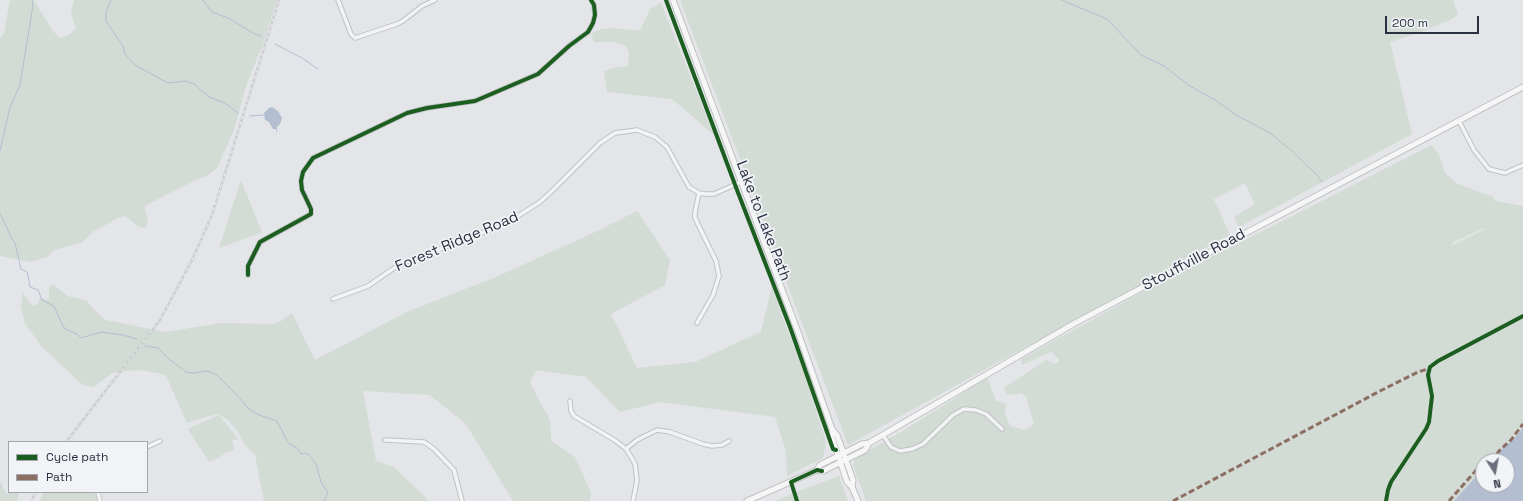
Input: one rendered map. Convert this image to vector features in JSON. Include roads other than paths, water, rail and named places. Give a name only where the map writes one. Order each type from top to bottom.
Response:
[{"type":"main road","points":[[673,0],[801,339],[832,429],[832,437],[847,482],[852,487],[858,501]]},
{"type":"main road","name":"Stouffville Road","points":[[817,470],[820,465],[862,444],[869,443],[1075,323],[1523,87]]},
{"type":"main road","points":[[832,429],[837,435],[846,459],[853,480],[852,487]]},
{"type":"main road","name":"Stouffville Road","points":[[747,501],[817,470],[823,471],[865,450],[869,443]]},
{"type":"street","points":[[338,0],[351,34],[355,38],[397,24],[422,6],[435,0]]},
{"type":"street","points":[[248,275],[248,266],[260,242],[311,214],[311,209],[302,190],[301,181],[303,172],[313,158],[407,113],[427,108],[475,101],[538,74],[569,46],[588,32],[593,23],[594,15],[594,5],[591,0]]},
{"type":"street","points":[[1459,121],[1474,150],[1489,169],[1505,173],[1523,165]]},
{"type":"street","name":"Forest Ridge Road","points":[[332,299],[368,286],[400,264],[495,228],[518,216],[540,202],[600,144],[615,133],[637,130],[655,137],[667,147],[689,187],[699,193]]},
{"type":"street","points":[[697,322],[712,298],[719,276],[716,261],[695,218],[699,193],[714,194],[741,182]]},
{"type":"street","points":[[570,401],[571,411],[574,416],[626,449],[635,464],[637,480],[633,501]]},
{"type":"street","points":[[883,435],[891,447],[900,451],[912,449],[923,444],[953,415],[964,409],[976,410],[986,414],[1002,428]]},
{"type":"street","points":[[626,449],[637,440],[657,430],[670,432],[712,446],[722,445],[729,441]]},
{"type":"street","points":[[385,440],[424,442],[434,449],[454,470],[462,501]]},
{"type":"street","points":[[148,447],[160,441]]},
{"type":"water","points":[[272,107],[278,111],[282,118],[277,127],[277,134],[276,129],[273,129],[269,122],[265,120],[264,113]]},
{"type":"water","points":[[1523,428],[1523,501],[1454,501],[1475,478],[1475,493],[1515,493],[1515,453],[1500,453],[1501,450],[1513,440]]},
{"type":"waterway","points":[[0,151],[10,107],[20,85],[33,5],[32,0]]},
{"type":"waterway","points":[[111,0],[106,12],[106,21],[123,46],[125,54],[135,65],[168,83],[185,81],[194,84],[209,97],[225,103],[238,113]]},
{"type":"waterway","points":[[203,0],[212,12],[228,18],[261,36]]},
{"type":"waterway","points":[[1061,0],[1107,19],[1141,55],[1164,66],[1190,86],[1215,100],[1236,115],[1270,133],[1292,151],[1316,174],[1322,182]]},
{"type":"waterway","points":[[275,44],[302,58],[318,69]]},
{"type":"waterway","points":[[250,116],[264,115]]},
{"type":"waterway","points":[[0,213],[15,243],[21,269],[27,272],[30,287],[38,290],[42,300],[54,306],[65,329],[77,334],[81,338],[101,332],[123,335],[137,339]]},
{"type":"waterway","points":[[145,346],[158,348],[186,372],[193,373],[207,371],[217,375],[249,409],[259,415],[277,421],[288,443],[297,448],[301,454],[308,454],[316,464],[321,482],[328,493],[324,501]]},
{"type":"railway","points":[[67,441],[160,320],[191,262],[212,215],[279,0]]},
{"type":"railway","points":[[31,501],[35,493]]}]
